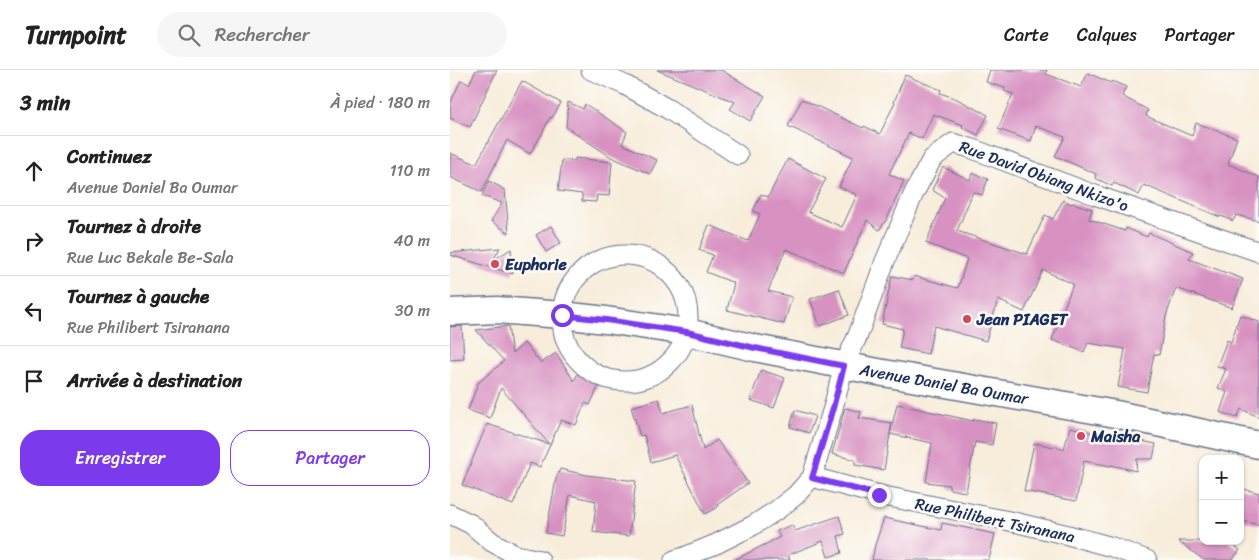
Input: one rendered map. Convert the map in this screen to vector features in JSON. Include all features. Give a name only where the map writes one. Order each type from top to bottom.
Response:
[{"type":"main road","name":"Avenue Daniel Ba Oumar","points":[[450,312],[497,310],[562,315],[687,332],[844,366],[1116,414],[1259,445]]},
{"type":"street","points":[[591,70],[625,85],[668,109],[738,155]]},
{"type":"street","name":"Rue David Obiang Nkizo'o","points":[[844,366],[914,193],[932,159],[953,142],[1095,195],[1259,252]]},
{"type":"street","points":[[623,255],[646,258],[666,270],[681,288],[688,309],[687,332],[676,356],[656,374],[630,381],[603,378],[581,364],[566,341],[562,315],[568,292],[581,273],[600,260],[623,255]]},
{"type":"street","points":[[674,560],[716,544],[752,526],[796,495],[812,478],[844,366]]},
{"type":"street","name":"Rue Philibert Tsiranana","points":[[812,478],[879,495],[1032,526],[1112,547],[1147,560]]},
{"type":"street","points":[[450,514],[471,524],[492,542],[516,555],[540,560]]},
{"type":"building","points":[[476,70],[497,70],[470,127],[450,118],[450,104],[461,80],[469,84]]},
{"type":"building","points":[[657,70],[721,70],[765,96],[750,121],[730,109],[735,102]]},
{"type":"building","points":[[990,70],[1047,70],[1046,74],[1081,87],[1088,73],[1126,87],[1122,96],[1148,110],[1146,116],[1178,130],[1192,136],[1196,123],[1237,138],[1228,164],[1259,177],[1259,221],[1236,215],[1233,221],[1220,217],[1144,185],[1139,195],[1114,183],[1112,186],[1095,178],[1096,174],[1055,156],[1065,137],[1036,126],[1031,141],[998,129],[1013,94],[1004,91],[1005,88],[986,82]]},
{"type":"building","points":[[905,75],[941,90],[940,93],[957,99],[988,115],[978,135],[962,127],[963,125],[933,114],[922,139],[909,133],[889,174],[904,181],[887,219],[879,230],[867,220],[844,273],[786,249],[768,291],[792,297],[784,324],[727,310],[734,283],[706,272],[713,255],[699,250],[709,225],[748,241],[760,214],[753,211],[761,194],[768,197],[788,159],[826,179],[808,212],[842,227],[857,195],[839,187],[853,157],[788,126],[802,99],[880,134]]},
{"type":"building","points":[[522,81],[561,103],[552,118],[550,117],[530,154],[507,140],[482,192],[450,177],[450,153],[476,164]]},
{"type":"building","points":[[568,102],[583,109],[585,104],[627,132],[622,144],[657,160],[650,174],[611,157],[566,127]]},
{"type":"building","points":[[575,158],[612,162],[609,196],[597,195],[596,202],[582,201],[582,194],[558,191],[562,160],[575,161]]},
{"type":"building","points":[[943,167],[970,180],[972,173],[988,179],[982,195],[973,192],[957,231],[1027,254],[1045,215],[1053,219],[1063,200],[1092,209],[1089,219],[1125,231],[1126,228],[1147,237],[1149,233],[1193,252],[1189,259],[1243,279],[1232,308],[1176,288],[1166,316],[1159,355],[1154,354],[1147,392],[1118,387],[1125,349],[1088,343],[1084,352],[1052,340],[1073,284],[1043,270],[1024,312],[998,300],[986,341],[934,326],[928,354],[899,348],[903,329],[882,324],[892,276],[913,280],[914,276],[958,288],[967,259],[926,243],[945,198],[932,190]]},
{"type":"building","points":[[489,181],[505,190],[509,233],[491,221],[502,203],[482,196]]},
{"type":"building","points":[[551,226],[561,243],[546,252],[536,235]]},
{"type":"building","points":[[500,248],[493,260],[511,249],[513,274],[450,255],[450,253]]},
{"type":"building","points":[[839,289],[849,315],[820,326],[810,299]]},
{"type":"building","points":[[1240,315],[1259,322],[1259,417],[1241,409],[1237,418],[1220,412],[1227,392],[1218,388],[1226,369],[1217,366],[1227,340],[1231,342]]},
{"type":"building","points":[[462,326],[464,359],[450,360],[450,327]]},
{"type":"building","points":[[508,326],[512,354],[524,343],[541,363],[556,353],[574,381],[579,371],[601,381],[590,405],[585,403],[576,425],[561,420],[540,467],[530,463],[513,505],[462,485],[487,424],[549,444],[501,388],[490,418],[468,410],[478,383],[504,361],[476,330]]},
{"type":"building","points":[[761,370],[785,378],[774,408],[750,400]]},
{"type":"building","points":[[659,399],[663,413],[692,405],[703,450],[717,440],[748,483],[717,505],[718,507],[705,514],[675,455],[651,462],[644,435],[640,436],[631,407]]},
{"type":"building","points":[[897,404],[973,421],[974,419],[996,423],[992,445],[975,442],[966,492],[949,489],[949,485],[926,482],[932,443],[890,434]]},
{"type":"building","points":[[845,408],[861,412],[859,418],[892,423],[884,470],[855,465],[855,460],[832,454]]},
{"type":"building","points":[[795,410],[815,416],[809,433],[790,427]]},
{"type":"building","points":[[1070,427],[1097,434],[1098,431],[1156,444],[1153,459],[1137,459],[1136,471],[1084,461],[1076,501],[1024,491],[1034,443],[1064,449]]},
{"type":"building","points":[[560,469],[587,475],[636,481],[629,536],[593,532],[596,501],[570,495],[562,536],[546,533],[556,479]]},
{"type":"building","points":[[1244,489],[1259,493],[1259,525],[1244,521]]},
{"type":"building","points":[[839,516],[845,534],[838,536],[842,553],[828,557],[823,541],[788,555],[790,560],[734,560],[780,537],[777,531],[792,525],[795,531]]},
{"type":"building","points":[[884,518],[941,530],[942,523],[995,534],[989,560],[872,560]]},
{"type":"building","points":[[1178,541],[1199,541],[1199,545],[1233,545],[1240,550],[1232,560],[1204,560]]},
{"type":"place","name":"Euphorie","points":[[495,264]]},
{"type":"place","name":"Jean PIAGET","points":[[967,319]]},
{"type":"place","name":"Maisha","points":[[1081,436]]},
{"type":"route","points":[[562,315],[687,332],[844,366],[812,478],[879,495]]}]
